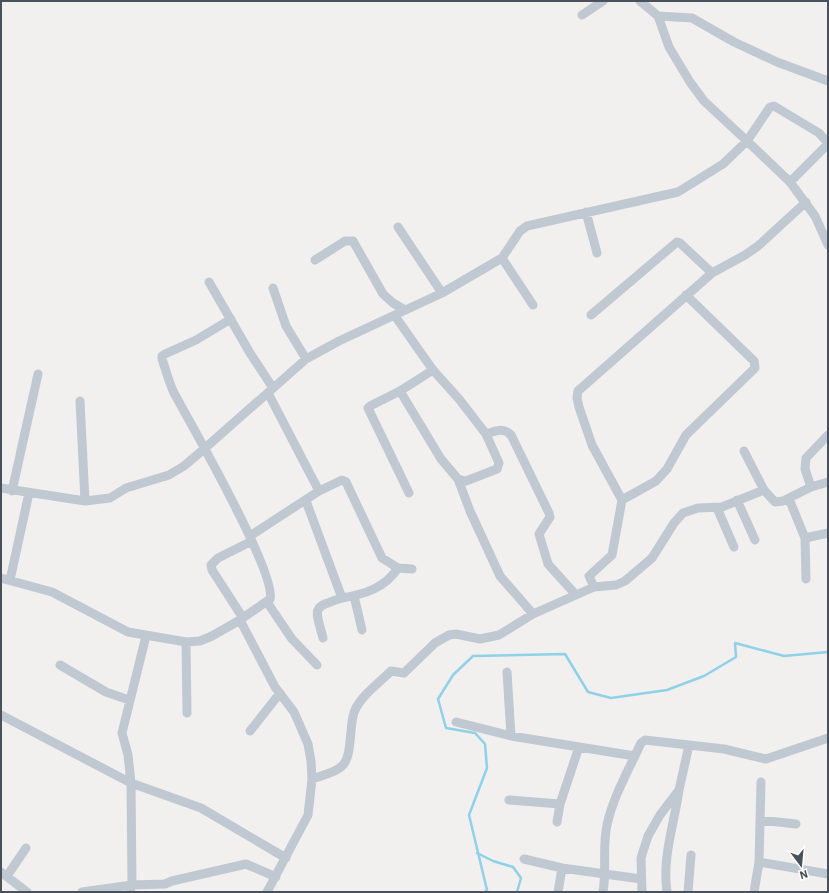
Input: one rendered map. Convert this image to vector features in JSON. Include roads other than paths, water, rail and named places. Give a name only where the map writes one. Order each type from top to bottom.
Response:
[{"type":"street","points":[[582,15],[603,1]]},
{"type":"street","points":[[640,1],[658,16],[669,47],[690,82],[704,101],[790,182],[815,216],[828,246]]},
{"type":"street","points":[[658,16],[692,18],[734,42],[777,62],[828,81]]},
{"type":"street","points":[[1,488],[12,491],[85,501],[110,498],[126,488],[169,475],[184,466],[306,359],[339,341],[442,293],[502,258],[520,231],[527,226],[678,192],[723,164],[747,141],[770,107],[774,106],[818,133],[828,143],[790,182]]},
{"type":"street","points":[[594,587],[590,576],[612,555],[622,500],[592,445],[579,407],[577,398],[578,391],[712,272],[745,255],[758,246],[806,202]]},
{"type":"street","points":[[586,212],[597,253]]},
{"type":"street","points":[[398,227],[442,293]]},
{"type":"street","points":[[315,260],[345,241],[353,241],[383,294],[393,303],[405,310]]},
{"type":"street","points":[[591,315],[677,242],[712,272]]},
{"type":"street","points":[[502,258],[533,305]]},
{"type":"street","points":[[209,282],[271,390],[319,491]]},
{"type":"street","points":[[273,288],[283,321],[306,359]]},
{"type":"street","points":[[622,500],[656,481],[667,469],[686,435],[754,368],[754,360],[686,295]]},
{"type":"street","points":[[395,316],[434,370],[486,434],[499,463],[497,469],[466,481],[458,479]]},
{"type":"street","points":[[29,493],[6,579],[52,592],[128,632],[186,642],[200,641],[212,636],[241,619],[270,599],[271,589],[251,538],[174,392],[162,356],[196,340],[230,319]]},
{"type":"street","points":[[409,493],[368,412],[370,406],[400,392],[434,370]]},
{"type":"street","points":[[12,491],[38,374]]},
{"type":"street","points":[[400,392],[441,459],[458,479],[470,511],[500,576],[533,614]]},
{"type":"street","points":[[80,401],[85,501]]},
{"type":"street","points":[[486,434],[506,430],[511,435],[550,517],[539,534],[546,560],[576,595]]},
{"type":"street","points":[[811,486],[805,469],[806,458],[828,435]]},
{"type":"street","points":[[744,451],[764,490],[775,502],[789,499],[811,486],[828,482]]},
{"type":"street","points":[[267,892],[308,816],[312,779],[308,744],[294,712],[275,687],[241,619],[212,570],[211,564],[319,491],[337,481],[346,482],[378,552],[386,562],[398,568],[412,569]]},
{"type":"street","points":[[312,779],[335,772],[342,766],[348,757],[353,715],[362,699],[391,672],[404,673],[435,643],[449,635],[456,634],[480,639],[489,638],[506,632],[533,614],[594,587],[616,585],[625,581],[646,564],[683,513],[698,508],[717,508],[764,490]]},
{"type":"street","points":[[789,499],[805,538],[806,579]]},
{"type":"street","points":[[737,500],[755,540]]},
{"type":"street","points":[[306,501],[342,598]]},
{"type":"street","points":[[717,508],[734,547]]},
{"type":"street","points":[[805,538],[828,533]]},
{"type":"street","points":[[323,638],[317,609],[320,605],[374,590],[385,583],[398,568]]},
{"type":"street","points":[[354,596],[362,630]]},
{"type":"street","points":[[266,602],[292,639],[317,665]]},
{"type":"street","points":[[131,889],[131,783],[128,756],[122,734],[129,700],[146,636]]},
{"type":"street","points":[[186,642],[188,713]]},
{"type":"street","points":[[60,665],[106,692],[129,700]]},
{"type":"street","points":[[507,672],[510,736]]},
{"type":"street","points":[[250,731],[280,693]]},
{"type":"street","points":[[1,715],[131,783],[201,808],[286,858]]},
{"type":"street","points":[[456,722],[510,736],[636,756]]},
{"type":"street","points":[[603,892],[606,875],[605,836],[607,824],[641,743],[645,740],[724,749],[766,759],[828,738]]},
{"type":"street","points":[[666,892],[666,852],[689,745]]},
{"type":"street","points":[[557,822],[560,804],[578,746]]},
{"type":"street","points":[[754,892],[759,862],[761,782]]},
{"type":"street","points":[[642,892],[640,879],[641,858],[648,836],[660,815],[680,790]]},
{"type":"street","points":[[509,800],[560,804]]},
{"type":"street","points":[[760,820],[796,824]]},
{"type":"street","points":[[26,848],[4,874],[27,892]]},
{"type":"street","points":[[688,892],[691,855]]},
{"type":"street","points":[[524,859],[562,868],[640,879]]},
{"type":"street","points":[[759,862],[828,874]]},
{"type":"street","points":[[82,892],[131,889],[165,884],[172,881],[246,864],[276,877]]},
{"type":"street","points":[[558,892],[562,868]]},
{"type":"waterway","points":[[485,892],[487,890],[469,815],[487,768],[485,744],[475,733],[446,728],[438,699],[453,675],[473,656],[565,654],[588,692],[611,698],[667,690],[704,676],[736,657],[735,643],[784,656],[828,652]]},
{"type":"waterway","points":[[477,853],[493,861],[513,867],[521,878],[517,892]]}]
